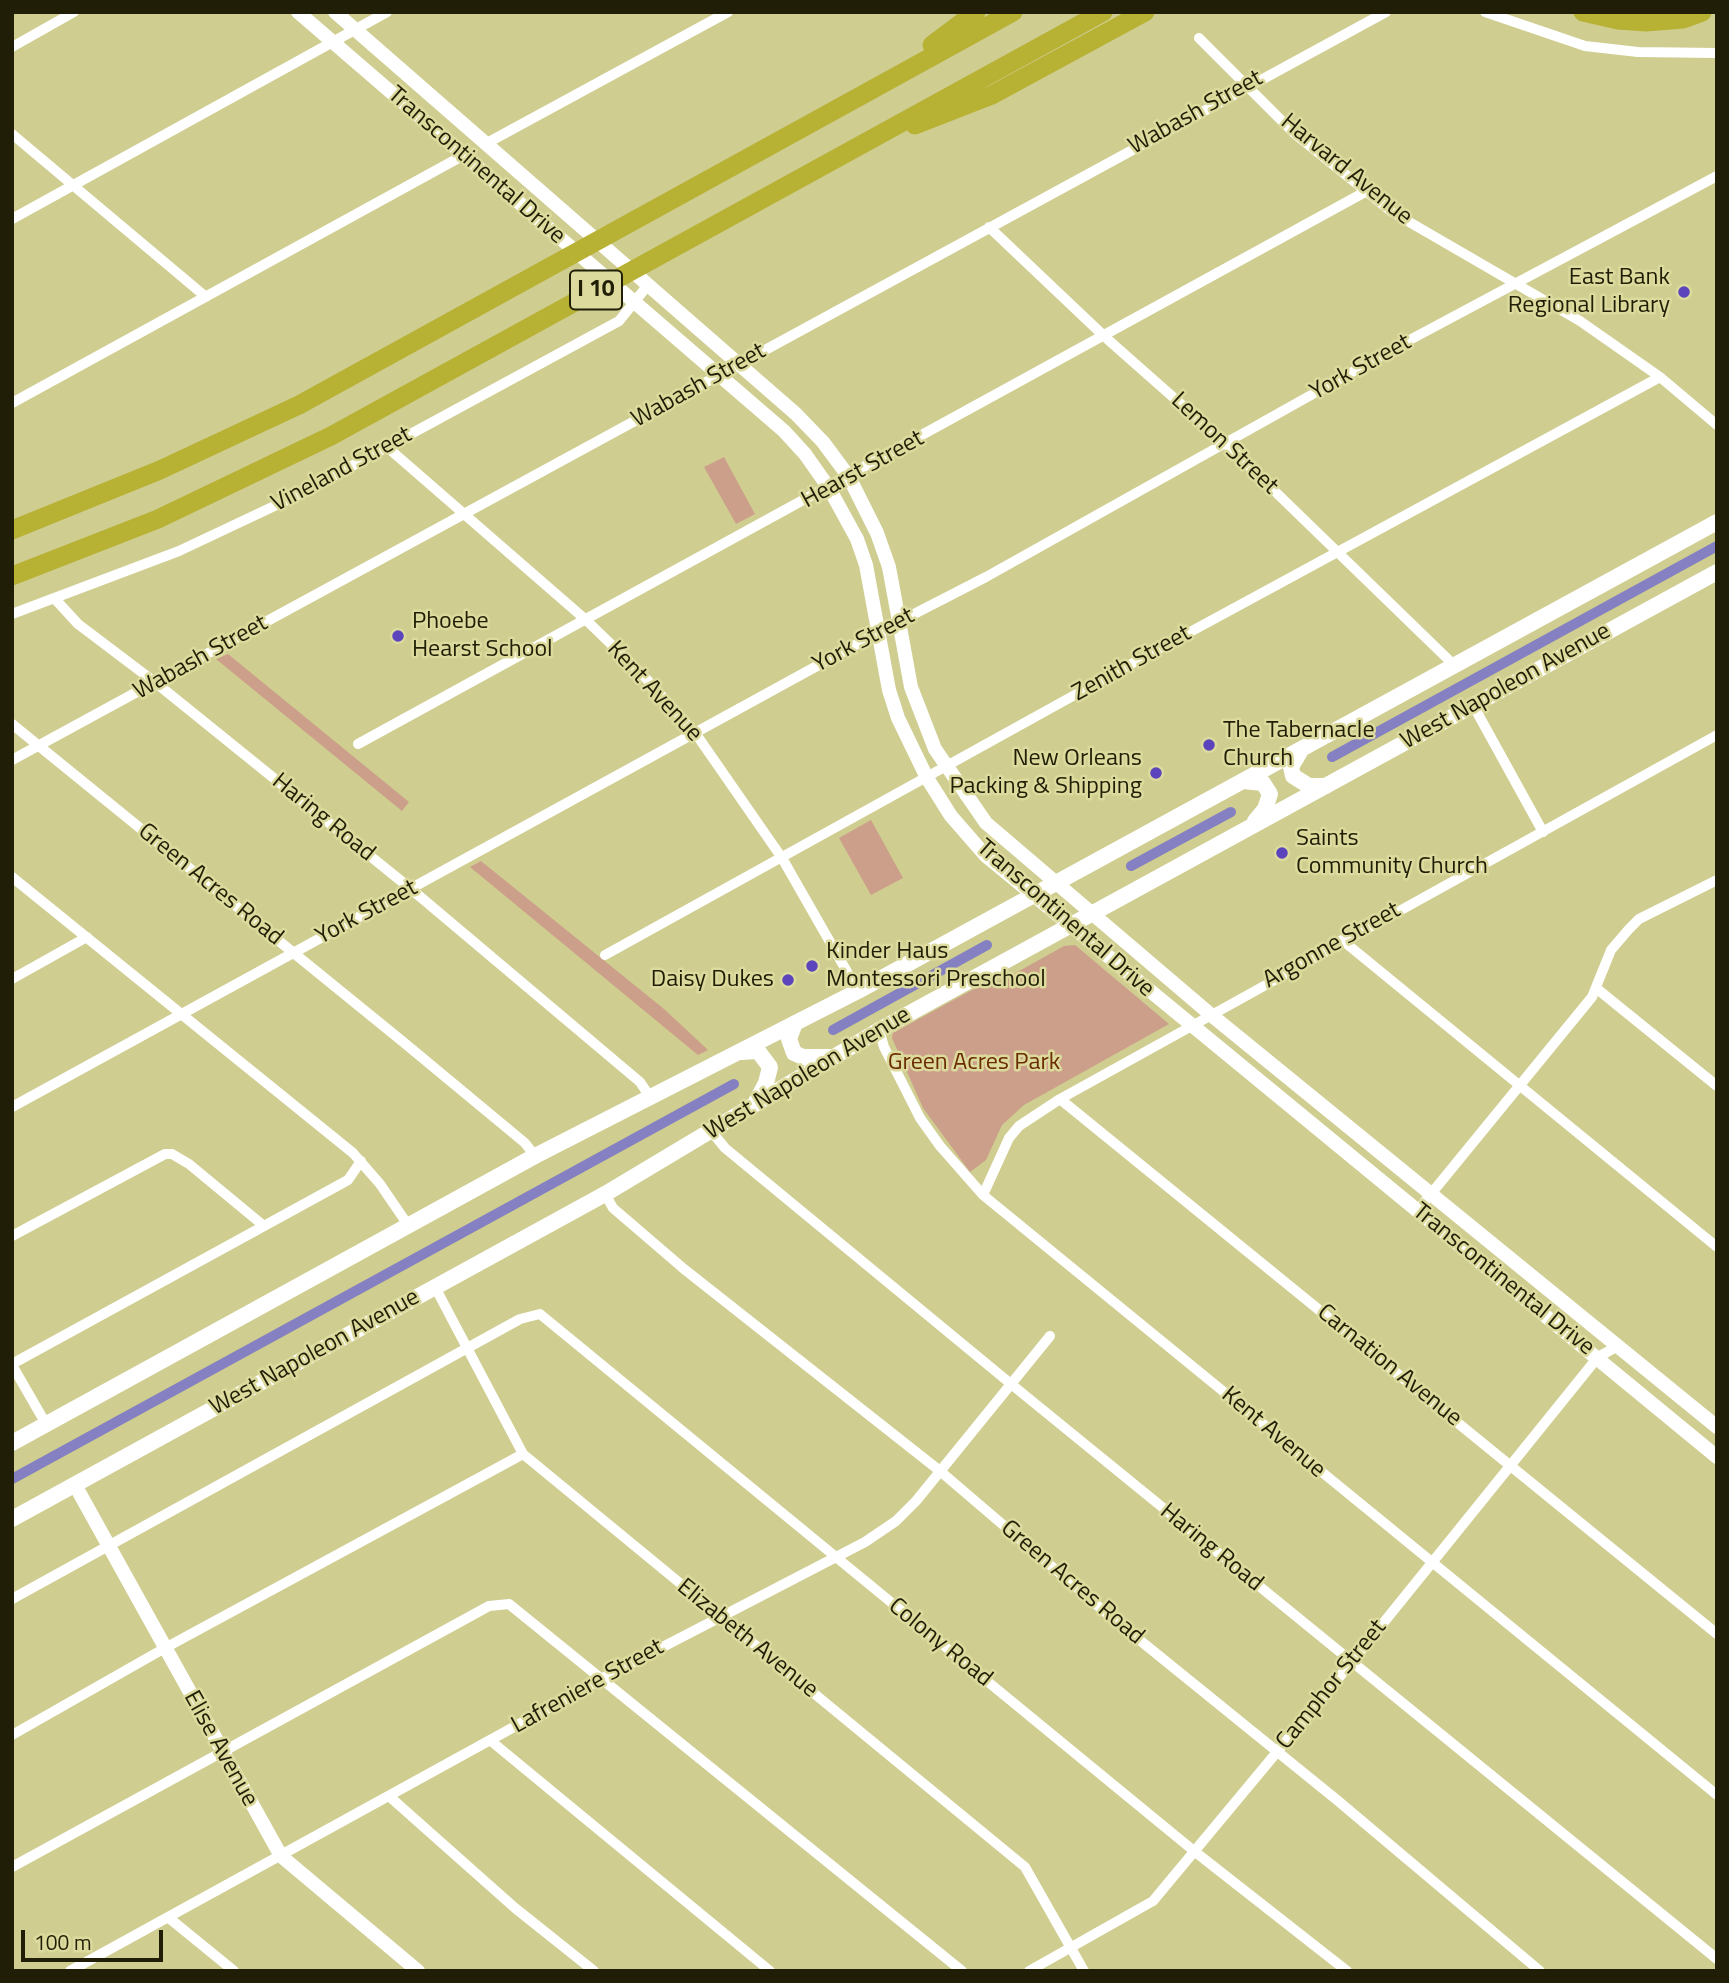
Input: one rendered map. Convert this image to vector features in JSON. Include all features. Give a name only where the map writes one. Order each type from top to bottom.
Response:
[{"type":"highway","points":[[883,83],[976,12]]},
{"type":"highway","name":"I 10","points":[[12,530],[160,470],[299,405],[1013,12]]},
{"type":"highway","name":"I 10","points":[[12,576],[158,519],[331,436],[1103,12]]},
{"type":"highway","points":[[861,144],[992,95],[1145,12]]},
{"type":"highway","points":[[1584,12],[1618,20],[1646,22],[1683,19],[1702,12]]},
{"type":"main road","name":"West Napoleon Avenue","points":[[12,1443],[535,1156],[858,990],[1717,522]]},
{"type":"main road","name":"West Napoleon Avenue","points":[[12,1519],[605,1194],[879,1030],[1717,572]]},
{"type":"main road","points":[[1304,747],[1290,767],[1293,776],[1309,786],[1326,786]]},
{"type":"main road","points":[[1243,781],[1263,783],[1270,794],[1265,809],[1249,828]]},
{"type":"main road","points":[[795,1023],[789,1039],[794,1053],[803,1057],[833,1056]]},
{"type":"main road","points":[[735,1053],[758,1051],[767,1059],[769,1076],[754,1104]]},
{"type":"street","points":[[12,47],[74,12]]},
{"type":"street","name":"Transcontinental Drive","points":[[298,12],[784,431],[830,488],[857,540],[866,565],[898,718],[927,778],[951,816],[985,855],[1189,1025],[1716,1454]]},
{"type":"street","name":"Transcontinental Drive","points":[[335,12],[796,414],[823,442],[849,477],[877,533],[889,567],[911,687],[935,749],[986,823],[1210,1014],[1717,1427]]},
{"type":"street","points":[[12,219],[387,12]]},
{"type":"street","points":[[445,139],[467,147],[487,143],[728,12]]},
{"type":"street","name":"Wabash Street","points":[[12,760],[1386,12]]},
{"type":"street","points":[[1485,12],[1585,46],[1638,52],[1717,53]]},
{"type":"street","name":"Harvard Avenue","points":[[1199,38],[1294,133],[1365,192],[1392,212],[1515,286],[1580,321],[1660,377],[1717,425]]},
{"type":"street","points":[[12,134],[206,297]]},
{"type":"street","points":[[12,403],[464,155]]},
{"type":"street","name":"York Street","points":[[12,1107],[696,734],[1404,343],[1717,176]]},
{"type":"street","name":"Hearst Street","points":[[358,744],[830,488],[1365,192]]},
{"type":"street","name":"Lemon Street","points":[[989,227],[1105,337],[1225,443],[1455,666]]},
{"type":"street","name":"Vineland Street","points":[[12,614],[179,551],[302,493],[618,321],[648,285]]},
{"type":"street","name":"Zenith Street","points":[[605,955],[1108,676],[1660,377]]},
{"type":"street","name":"Kent Avenue","points":[[387,447],[586,620],[642,674],[696,734],[782,858],[858,990]]},
{"type":"street","name":"Haring Road","points":[[55,599],[78,624],[156,683],[411,889],[640,1082],[650,1097]]},
{"type":"street","points":[[1474,705],[1543,831]]},
{"type":"street","name":"Green Acres Road","points":[[12,724],[294,953],[514,1135],[535,1156]]},
{"type":"street","name":"Argonne Street","points":[[984,1195],[1009,1138],[1019,1126],[1060,1099],[1342,940],[1717,735]]},
{"type":"street","points":[[12,877],[361,1161],[408,1225]]},
{"type":"street","points":[[1417,1211],[1596,988],[1601,970],[1612,950],[1639,919],[1717,880]]},
{"type":"street","points":[[12,979],[86,937]]},
{"type":"street","points":[[1342,940],[1717,1247]]},
{"type":"street","points":[[1596,988],[1717,1086]]},
{"type":"street","name":"Kent Avenue","points":[[879,1030],[884,1047],[920,1118],[940,1146],[984,1195],[1431,1564],[1717,1795]]},
{"type":"street","name":"Carnation Avenue","points":[[1060,1099],[1717,1634]]},
{"type":"street","name":"Haring Road","points":[[711,1131],[725,1148],[1011,1384],[1717,1959]]},
{"type":"street","points":[[12,1236],[165,1154],[172,1154],[189,1164],[264,1226]]},
{"type":"street","points":[[46,1424],[12,1364],[348,1180],[361,1161]]},
{"type":"street","name":"Green Acres Road","points":[[605,1194],[613,1208],[684,1269],[940,1471],[1105,1612],[1540,1971]]},
{"type":"street","name":"Elizabeth Avenue","points":[[435,1287],[523,1454],[1025,1867],[1084,1971]]},
{"type":"street","name":"Colony Road","points":[[467,1348],[535,1314],[546,1317],[1194,1851],[1348,1971]]},
{"type":"street","name":"Lafreniere Street","points":[[70,1971],[603,1678],[835,1557],[896,1521],[1050,1336]]},
{"type":"street","points":[[1598,1357],[1618,1346]]},
{"type":"street","points":[[12,1599],[467,1348]]},
{"type":"street","name":"Camphor Street","points":[[1029,1971],[1153,1901],[1352,1663],[1598,1357]]},
{"type":"street","points":[[12,1735],[164,1648],[523,1454]]},
{"type":"street","name":"Elise Avenue","points":[[75,1485],[281,1856],[418,1971]]},
{"type":"street","points":[[12,1867],[489,1606],[511,1605],[962,1971]]},
{"type":"street","points":[[491,1741],[770,1971]]},
{"type":"street","points":[[390,1797],[514,1908],[594,1971]]},
{"type":"street","points":[[169,1917],[234,1971]]},
{"type":"green space","points":[[724,457],[755,514],[736,524],[704,467]]},
{"type":"green space","points":[[228,654],[409,802],[402,811],[216,659]]},
{"type":"green space","points":[[871,820],[903,878],[871,895],[839,838]]},
{"type":"green space","points":[[481,861],[664,1009],[708,1050],[698,1055],[470,867]]},
{"type":"green space","name":"Green Acres Park","points":[[1075,945],[1169,1024],[1024,1105],[1002,1125],[986,1160],[970,1172],[923,1108],[892,1038],[893,1033],[972,990],[1003,980],[1064,946]]},
{"type":"waterway","points":[[1332,757],[1717,546]]},
{"type":"waterway","points":[[1131,866],[1231,812]]},
{"type":"waterway","points":[[833,1030],[987,945]]},
{"type":"waterway","points":[[12,1479],[734,1084]]},
{"type":"place","name":"East Bank Regional Library","points":[[1684,292]]},
{"type":"place","name":"Phoebe Hearst School","points":[[398,636]]},
{"type":"place","name":"The Tabernacle Church","points":[[1209,745]]},
{"type":"place","name":"New Orleans Packing & Shipping","points":[[1156,773]]},
{"type":"place","name":"Saints Community Church","points":[[1282,853]]},
{"type":"place","name":"Kinder Haus Montessori Preschool","points":[[812,966]]},
{"type":"place","name":"Daisy Dukes","points":[[788,980]]}]
